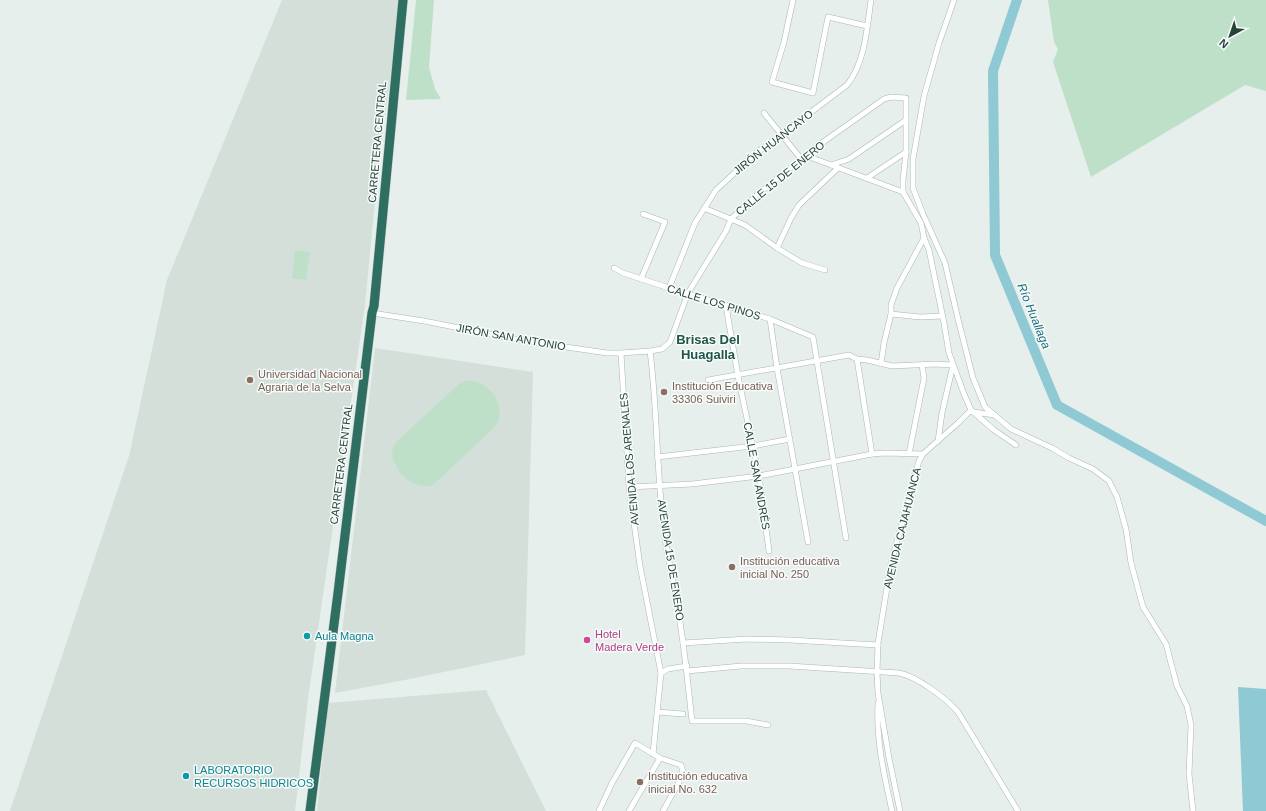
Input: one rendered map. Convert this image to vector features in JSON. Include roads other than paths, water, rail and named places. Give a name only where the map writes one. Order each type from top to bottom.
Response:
[{"type":"highway","name":"CARRETERA CENTRAL","points":[[310,811],[374,306],[403,0]]},
{"type":"street","points":[[793,0],[784,42],[772,82],[813,93],[828,17],[868,26]]},
{"type":"street","name":"JIRÓN HUANCAYO","points":[[668,288],[695,223],[716,190],[755,154],[847,85],[853,78],[867,34],[870,0]]},
{"type":"street","points":[[954,0],[939,43],[924,96],[913,158],[913,188],[945,263],[973,378],[985,406],[1011,429],[1093,469],[1109,481],[1117,497],[1126,528],[1131,563],[1143,607],[1166,644],[1178,686],[1187,706],[1191,725],[1189,774],[1193,811]]},
{"type":"street","name":"CALLE 15 DE ENERO","points":[[650,351],[662,349],[671,341],[688,293],[726,232],[731,219],[757,195],[819,145],[884,99],[891,97],[906,98],[906,120]]},
{"type":"street","points":[[764,113],[802,160]]},
{"type":"street","points":[[906,120],[906,152],[903,192],[921,223],[924,238],[929,250],[949,353],[953,365],[972,411],[994,430],[1016,445]]},
{"type":"street","points":[[831,165],[850,159],[906,120]]},
{"type":"street","points":[[867,178],[906,152]]},
{"type":"street","points":[[807,156],[903,192]]},
{"type":"street","points":[[777,248],[790,218],[799,204],[838,168]]},
{"type":"street","points":[[704,208],[745,225],[802,264],[825,270]]},
{"type":"street","points":[[641,279],[665,222],[643,214]]},
{"type":"street","points":[[881,364],[891,314],[891,305],[897,288],[924,238]]},
{"type":"street","name":"CALLE LOS PINOS","points":[[614,268],[623,273],[668,288],[770,319],[813,337],[817,361]]},
{"type":"street","name":"CALLE SAN ANDRÉS","points":[[726,306],[738,376],[759,476],[769,551]]},
{"type":"street","name":"JIRÓN SAN ANTONIO","points":[[372,313],[424,321],[525,342],[621,353],[650,351]]},
{"type":"street","points":[[891,314],[943,316]]},
{"type":"street","points":[[770,319],[777,368],[808,542]]},
{"type":"street","name":"AVENIDA 15 DE ENERO","points":[[650,351],[654,381],[657,457],[665,538],[684,643],[692,721],[746,721],[768,726]]},
{"type":"street","name":"AVENIDA LOS ARENALES","points":[[621,353],[629,487],[640,566],[661,673],[653,754]]},
{"type":"street","points":[[708,380],[738,376],[849,355],[857,359],[892,366],[953,365]]},
{"type":"street","points":[[857,359],[872,454]]},
{"type":"street","points":[[817,361],[846,538]]},
{"type":"street","points":[[909,454],[924,378],[922,365]]},
{"type":"street","points":[[938,440],[942,413],[953,365]]},
{"type":"street","points":[[972,411],[996,416]]},
{"type":"street","name":"AVENIDA CAJAHUANCA","points":[[900,811],[878,693],[878,645],[888,582],[894,550],[919,461],[923,454],[972,411]]},
{"type":"street","points":[[657,457],[753,446],[790,439]]},
{"type":"street","points":[[629,487],[692,484],[759,476],[872,454],[923,454]]},
{"type":"street","points":[[684,643],[748,639],[878,645]]},
{"type":"street","points":[[661,673],[668,669],[740,666],[789,666],[877,672],[912,677],[953,706],[962,718],[1018,811]]},
{"type":"street","points":[[878,693],[877,721],[879,742],[892,811]]},
{"type":"street","points":[[657,712],[683,714]]},
{"type":"street","points":[[599,811],[612,783],[635,743],[660,758],[681,765],[683,772],[663,811]]},
{"type":"street","points":[[630,811],[660,758]]},
{"type":"water","points":[[1238,687],[1266,689],[1266,811],[1243,811]]},
{"type":"waterway","name":"Río Huallaga","points":[[1017,0],[993,71],[995,255],[1057,405],[1266,521]]},
{"type":"place","name":"Universidad Nacional Agraria de la Selva","points":[[250,380]]},
{"type":"place","name":"Institución Educativa 33306 Suiviri","points":[[664,392]]},
{"type":"place","name":"Institución educativa inicial No. 250","points":[[732,567]]},
{"type":"place","name":"Aula Magna","points":[[307,636]]},
{"type":"place","name":"Hotel Madera Verde","points":[[587,640]]},
{"type":"place","name":"LABORATORIO RECURSOS HIDRICOS","points":[[186,776]]},
{"type":"place","name":"Institución educativa inicial No. 632","points":[[640,782]]},
{"type":"district","name":"Brisas Del Huagalla","points":[[708,346]]}]
